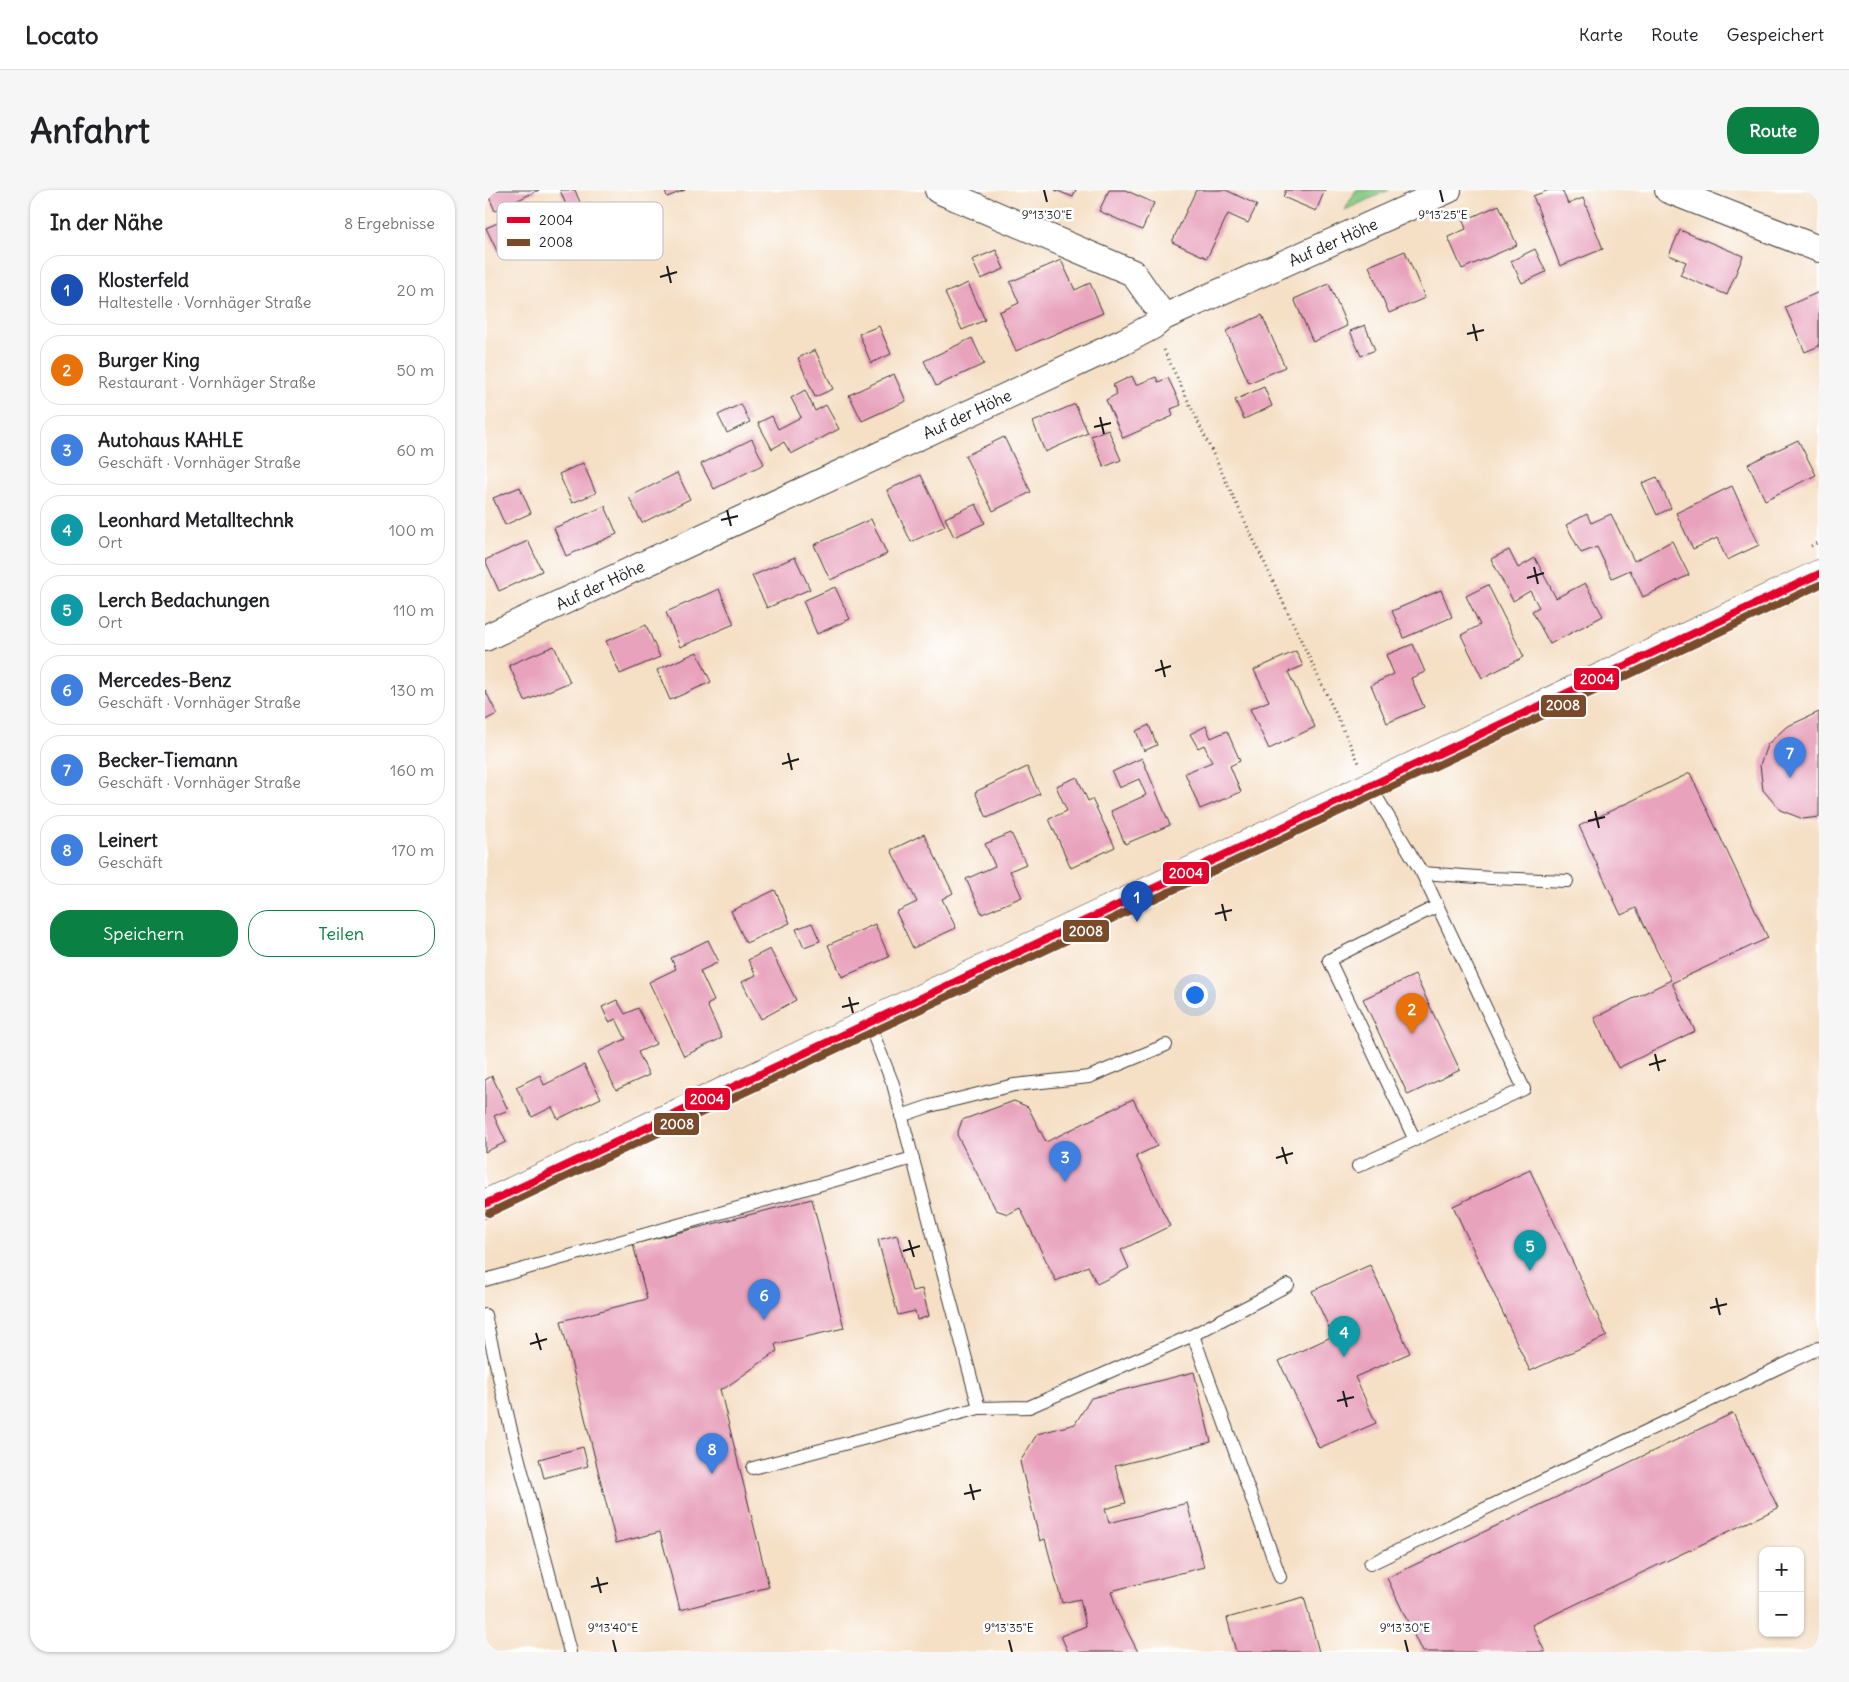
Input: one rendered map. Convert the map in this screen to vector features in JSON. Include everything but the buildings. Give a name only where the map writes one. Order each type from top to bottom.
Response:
[{"type":"main road","points":[[485,1204],[1819,574]]},
{"type":"street","points":[[938,190],[1133,273],[1159,321]]},
{"type":"street","name":"Auf der Höhe","points":[[485,638],[1114,346],[1159,321],[1448,190]]},
{"type":"street","points":[[1668,190],[1819,249]]},
{"type":"lane","points":[[1358,1166],[1524,1089],[1422,873],[1370,786]]},
{"type":"lane","points":[[1422,873],[1491,878],[1567,880]]},
{"type":"lane","points":[[1415,1140],[1329,960],[1437,906]]},
{"type":"lane","points":[[869,1024],[893,1084],[979,1408]]},
{"type":"lane","points":[[901,1116],[930,1106],[1014,1086],[1089,1077],[1166,1045]]},
{"type":"lane","points":[[485,1280],[913,1158]]},
{"type":"lane","points":[[753,1468],[979,1408],[1029,1407],[1193,1334],[1288,1285]]},
{"type":"lane","points":[[485,1315],[511,1430],[570,1652]]},
{"type":"lane","points":[[1193,1334],[1280,1577]]},
{"type":"lane","points":[[1370,1564],[1819,1348]]},
{"type":"path","points":[[1159,321],[1370,786]]},
{"type":"green space","points":[[1356,190],[1389,190],[1345,210]]},
{"type":"transit line","name":"2004","points":[[485,1204],[1819,574]]},
{"type":"transit line","name":"2008","points":[[489,1213],[1819,585]]},
{"type":"place","name":"Becker-Tiemann","points":[[1790,778]]},
{"type":"place","name":"Klosterfeld","points":[[1137,922]]},
{"type":"place","name":"Burger King","points":[[1412,1034]]},
{"type":"place","name":"Autohaus KAHLE","points":[[1065,1182]]},
{"type":"place","name":"Lerch Bedachungen","points":[[1530,1271]]},
{"type":"place","name":"Mercedes-Benz","points":[[764,1320]]},
{"type":"place","name":"Leonhard Metalltechnk","points":[[1344,1357]]},
{"type":"place","name":"Leinert","points":[[712,1474]]}]
